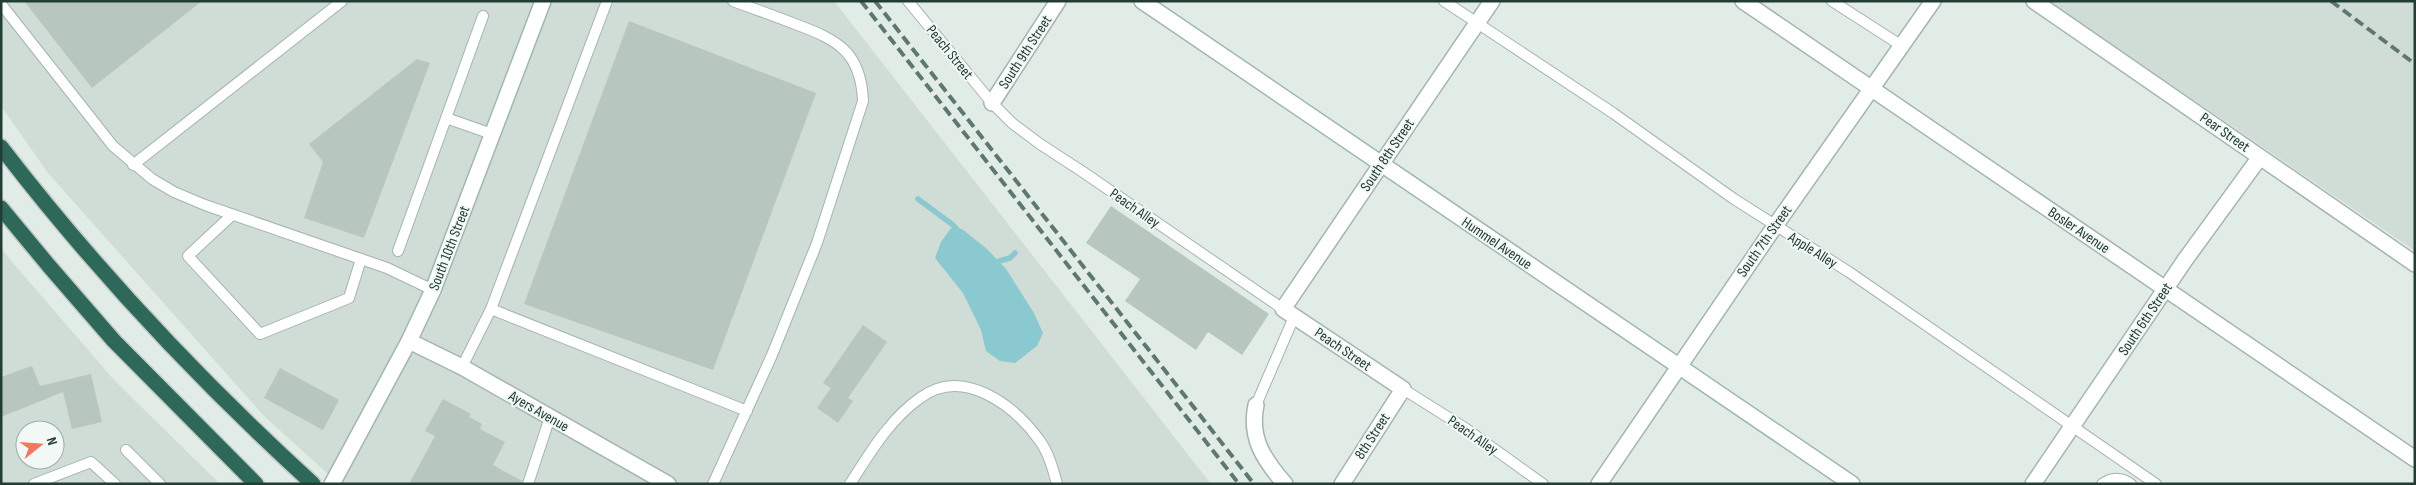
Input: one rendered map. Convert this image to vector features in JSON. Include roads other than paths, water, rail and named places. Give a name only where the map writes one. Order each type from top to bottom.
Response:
[{"type":"highway","points":[[1,147],[141,313],[270,446],[313,484]]},
{"type":"highway","points":[[1,208],[48,266],[114,341],[253,481]]},
{"type":"street","name":"South 10th Street","points":[[332,484],[409,341],[433,290],[543,1]]},
{"type":"street","name":"South 9th Street","points":[[992,103],[1058,1]]},
{"type":"street","name":"Hummel Avenue","points":[[1142,1],[1852,484]]},
{"type":"street","name":"South 8th Street","points":[[1289,313],[1380,164],[1492,1]]},
{"type":"street","name":"Bosler Avenue","points":[[1743,1],[2415,459]]},
{"type":"street","name":"South 7th Street","points":[[1598,484],[1775,226],[1933,1]]},
{"type":"street","name":"Pear Street","points":[[2034,1],[2415,264]]},
{"type":"street","name":"South 6th Street","points":[[2033,484],[2166,288],[2260,157]]},
{"type":"street","name":"Peach Street","points":[[1289,313],[1402,389]]},
{"type":"street","name":"Ayers Avenue","points":[[409,341],[462,367],[668,484]]},
{"type":"street","name":"8th Street","points":[[1342,484],[1402,389]]},
{"type":"street","points":[[1256,404],[1254,434],[1259,449],[1267,464],[1285,484]]},
{"type":"lane","points":[[133,165],[342,1]]},
{"type":"lane","points":[[462,367],[491,309],[607,1]]},
{"type":"lane","points":[[713,484],[772,355],[817,243],[863,101],[862,84],[858,68],[840,44],[825,35],[734,1]]},
{"type":"lane","name":"Peach Street","points":[[908,1],[992,103]]},
{"type":"lane","name":"Apple Alley","points":[[1444,1],[1613,113],[1734,199],[1849,272],[2151,482]]},
{"type":"lane","points":[[1832,1],[1902,46]]},
{"type":"lane","points":[[1,4],[113,146],[133,165],[174,192],[232,215],[387,268],[433,290]]},
{"type":"lane","points":[[398,250],[483,16]]},
{"type":"lane","name":"Peach Alley","points":[[992,103],[1012,123],[1040,144],[1289,313]]},
{"type":"lane","points":[[446,118],[492,134]]},
{"type":"lane","points":[[232,215],[188,256],[260,334],[349,298],[361,259]]},
{"type":"lane","points":[[491,309],[746,411]]},
{"type":"lane","points":[[1256,404],[1289,313]]},
{"type":"lane","points":[[850,484],[882,434],[901,414],[921,397],[938,389],[957,386],[974,388],[988,394],[1026,425],[1041,442],[1051,462],[1057,484]]},
{"type":"lane","name":"Peach Alley","points":[[1402,389],[1465,428],[1543,484]]},
{"type":"lane","points":[[528,484],[550,417]]},
{"type":"lane","points":[[126,450],[160,484]]},
{"type":"lane","points":[[34,484],[91,462],[115,484]]},
{"type":"lane","points":[[2102,484],[2114,478],[2122,478],[2131,484]]},
{"type":"water","points":[[951,228],[962,229],[987,249],[1006,269],[1034,313],[1043,333],[1037,346],[1015,363],[1000,361],[986,351],[981,330],[963,293],[935,258],[941,242]]},
{"type":"waterway","points":[[918,199],[953,225],[961,234]]},
{"type":"waterway","points":[[992,263],[1010,258],[1015,253]]},
{"type":"railway","points":[[861,1],[1239,484]]},
{"type":"railway","points":[[875,1],[1254,484]]},
{"type":"railway","points":[[2331,1],[2415,64]]}]
